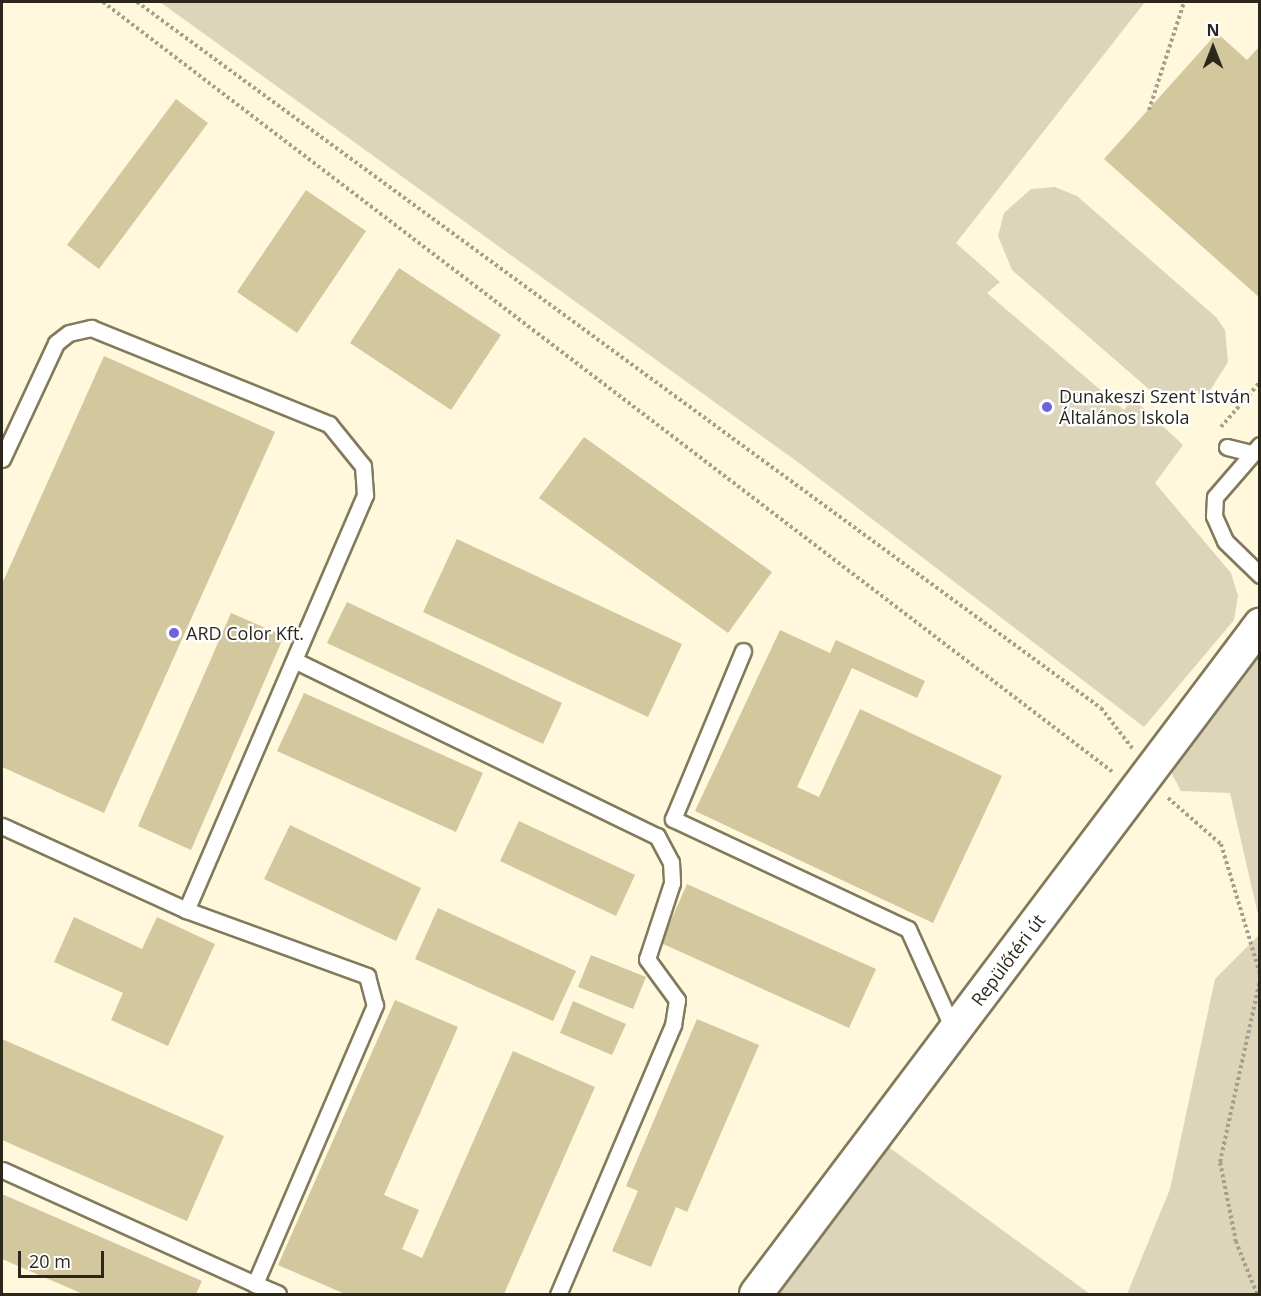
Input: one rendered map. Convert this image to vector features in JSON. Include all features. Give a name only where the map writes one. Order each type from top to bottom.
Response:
[{"type":"street","name":"Repülőtéri út","points":[[756,1294],[1260,625]]},
{"type":"lane","points":[[2,459],[56,343],[69,333],[91,328],[329,424],[363,466],[365,495],[296,661],[186,910]]},
{"type":"lane","points":[[1227,447],[1256,449]]},
{"type":"lane","points":[[1256,449],[1215,497],[1214,516],[1219,534],[1260,575]]},
{"type":"lane","points":[[743,651],[673,819],[908,929],[954,1031]]},
{"type":"lane","points":[[296,661],[657,836],[671,862],[672,883],[647,959],[678,999],[673,1025],[558,1294]]},
{"type":"lane","points":[[2,826],[186,910],[367,976],[375,1005],[255,1284]]},
{"type":"lane","points":[[2,1170],[278,1294]]},
{"type":"path","points":[[103,2],[1142,780],[1168,797],[1221,844],[1260,974]]},
{"type":"path","points":[[137,2],[1101,708],[1142,780],[1168,797]]},
{"type":"path","points":[[1149,110],[1184,2]]},
{"type":"path","points":[[1227,447],[1218,438],[1222,424],[1260,382]]},
{"type":"path","points":[[1257,1294],[1236,1242],[1220,1162],[1260,980]]},
{"type":"shaded area","points":[[160,2],[1145,2],[956,243],[1000,282],[987,293],[1124,410],[1133,398],[1183,445],[1155,483],[1231,573],[1238,596],[1234,620],[1144,727],[795,460]]},
{"type":"shaded area","points":[[1055,187],[1077,196],[1216,317],[1225,330],[1228,362],[1211,389],[1181,400],[1151,391],[1012,270],[998,236],[1004,213],[1031,189]]},
{"type":"shaded area","points":[[1259,649],[1259,919],[1230,793],[1181,791],[1165,761]]},
{"type":"shaded area","points":[[1259,935],[1259,1294],[1127,1294],[1170,1189],[1215,979]]},
{"type":"shaded area","points":[[879,1140],[1090,1294],[780,1294]]},
{"type":"building","points":[[1217,33],[1247,60],[1260,46],[1260,298],[1104,159]]},
{"type":"building","points":[[176,99],[208,123],[99,269],[67,245]]},
{"type":"building","points":[[306,190],[366,231],[297,333],[237,292]]},
{"type":"building","points":[[399,268],[501,335],[451,410],[350,343]]},
{"type":"building","points":[[104,356],[275,432],[104,813],[2,767],[2,584]]},
{"type":"building","points":[[584,437],[772,572],[728,633],[539,498]]},
{"type":"building","points":[[457,539],[682,644],[648,717],[423,612]]},
{"type":"building","points":[[347,602],[562,703],[543,744],[327,643]]},
{"type":"building","points":[[231,613],[284,636],[191,850],[138,826]]},
{"type":"building","points":[[780,630],[830,653],[836,640],[925,681],[917,698],[852,668],[797,787],[819,797],[860,709],[1002,776],[933,923],[695,811]]},
{"type":"building","points":[[304,693],[483,773],[456,832],[277,751]]},
{"type":"building","points":[[519,821],[635,875],[616,916],[500,861]]},
{"type":"building","points":[[290,825],[421,888],[396,941],[264,879]]},
{"type":"building","points":[[687,884],[876,969],[849,1028],[661,943]]},
{"type":"building","points":[[438,908],[576,971],[553,1021],[415,959]]},
{"type":"building","points":[[74,917],[142,949],[157,917],[215,944],[168,1046],[111,1020],[123,993],[54,962]]},
{"type":"building","points":[[591,955],[646,977],[633,1009],[578,987]]},
{"type":"building","points":[[395,1000],[458,1027],[384,1195],[419,1210],[402,1249],[422,1258],[513,1051],[595,1087],[504,1294],[345,1294],[278,1265]]},
{"type":"building","points":[[573,1001],[626,1024],[612,1055],[560,1033]]},
{"type":"building","points":[[697,1019],[759,1045],[687,1212],[676,1207],[651,1267],[612,1251],[638,1191],[626,1186]]},
{"type":"building","points":[[2,1039],[224,1136],[187,1221],[2,1140]]},
{"type":"building","points":[[2,1194],[202,1281],[196,1294],[83,1294],[2,1259]]},
{"type":"place","name":"Dunakeszi Szent István Általános Iskola","points":[[1047,407]]},
{"type":"place","name":"ARD Color Kft.","points":[[174,633]]}]
